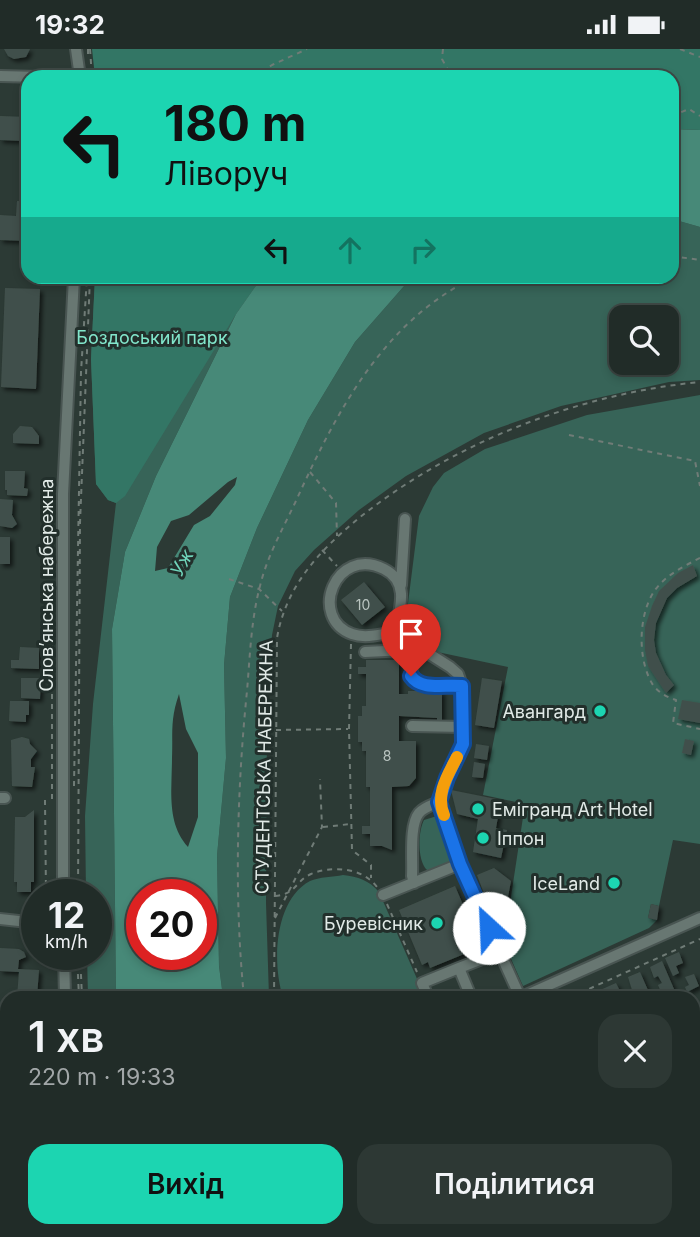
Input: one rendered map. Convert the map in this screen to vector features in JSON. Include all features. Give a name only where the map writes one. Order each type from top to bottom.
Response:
[{"type":"street","points":[[76,49],[79,70]]},
{"type":"street","points":[[0,76],[21,77]]},
{"type":"street","name":"Словʼянська набережна","points":[[63,879],[63,494],[74,284]]},
{"type":"street","points":[[395,632],[401,601],[405,519]]},
{"type":"street","points":[[401,585],[390,572],[377,565],[361,563],[342,572],[329,593],[330,607],[335,618],[351,634],[366,636],[395,632],[458,674],[462,686],[463,744],[439,802],[460,864],[518,991]]},
{"type":"street","points":[[365,652],[405,650],[411,676],[415,681],[425,685],[462,686]]},
{"type":"street","points":[[412,726],[464,727]]},
{"type":"street","points":[[414,883],[414,825],[418,814],[439,802]]},
{"type":"street","points":[[383,895],[460,864]]},
{"type":"street","points":[[535,991],[700,918]]},
{"type":"street","points":[[0,919],[21,921]]},
{"type":"street","points":[[425,991],[422,983],[500,952]]},
{"type":"street","points":[[459,968],[469,991]]},
{"type":"street","points":[[64,970],[65,991]]},
{"type":"path","points":[[90,49],[92,70]]},
{"type":"path","points":[[264,70],[307,49]]},
{"type":"path","points":[[443,49],[442,59],[448,70]]},
{"type":"path","points":[[680,49],[700,57]]},
{"type":"path","points":[[679,113],[689,109],[700,116]]},
{"type":"path","points":[[679,257],[700,260]]},
{"type":"path","points":[[74,793],[81,384],[88,284]]},
{"type":"path","points":[[76,879],[80,523],[89,284]]},
{"type":"path","points":[[244,991],[239,801],[245,709],[259,589],[265,565],[345,401],[372,363],[429,305],[461,284]]},
{"type":"path","name":"СТУДЕНТСЬКА НАБЕРЕЖНА","points":[[274,991],[277,638],[283,611],[299,579],[337,536],[398,488],[486,439],[574,408],[669,385],[700,382]]},
{"type":"path","points":[[569,435],[695,461],[700,486]]},
{"type":"path","points":[[310,471],[336,503],[337,536]]},
{"type":"path","points":[[323,551],[331,560]]},
{"type":"path","points":[[700,558],[676,571],[656,588],[642,618],[642,651],[653,685],[664,696],[676,700],[673,723],[700,729]]},
{"type":"path","points":[[229,579],[259,589],[283,611]]},
{"type":"path","points":[[52,644],[52,800]]},
{"type":"path","points":[[351,646],[349,729],[352,850],[371,865],[371,878]]},
{"type":"path","points":[[275,730],[349,729]]},
{"type":"path","points":[[274,919],[322,827],[320,779]]},
{"type":"path","points":[[45,800],[46,879]]},
{"type":"path","points":[[322,827],[352,824]]},
{"type":"path","points":[[38,826],[46,827]]},
{"type":"path","points":[[275,896],[287,895],[310,874],[324,871],[350,870],[371,878],[383,895],[422,983]]},
{"type":"path","points":[[73,872],[74,879]]},
{"type":"path","points":[[584,991],[700,939]]},
{"type":"path","points":[[79,970],[80,991]]},
{"type":"green space","points":[[92,49],[700,49],[700,130],[679,129],[679,70],[94,70]]},
{"type":"green space","points":[[679,221],[700,227],[700,380],[669,382],[561,406],[484,433],[406,476],[359,510],[295,571],[278,606],[272,635],[267,728],[266,903],[269,991],[222,991],[219,966],[217,856],[226,758],[224,665],[230,597],[257,528],[308,420],[355,342],[406,284],[679,284]]},
{"type":"green space","name":"Боздоський парк","points":[[95,284],[257,284],[236,314],[156,476],[125,552],[112,629],[116,991],[88,991],[87,970],[112,970],[112,879],[86,879],[85,816],[93,704],[116,503],[108,500],[96,484],[91,359]]},
{"type":"green space","name":"Боздоський парк","points":[[95,284],[257,284],[125,496],[116,503],[108,500],[96,484],[91,359]]},
{"type":"green space","name":"Авангард","points":[[700,395],[700,844],[673,840],[659,906],[651,904],[648,918],[657,920],[649,928],[523,986],[504,943],[525,804],[483,795],[508,667],[428,650],[405,627],[419,516],[433,487],[444,473],[485,449],[587,415]]},
{"type":"green space","points":[[437,816],[448,838],[451,862],[427,870],[421,860],[421,831],[424,820]]},
{"type":"green space","points":[[343,875],[354,877],[379,892],[422,991],[282,991],[277,951],[283,917],[298,890],[310,881]]},
{"type":"water","points":[[679,129],[700,130],[700,227],[679,221]]},
{"type":"water","name":"Уж","points":[[257,284],[406,284],[355,342],[308,420],[257,528],[230,597],[224,665],[226,758],[217,856],[219,966],[222,991],[116,991],[112,629],[125,552],[156,476],[236,314]],"holes":[[[237,477],[235,485],[210,516],[194,525],[168,568],[155,571],[157,547],[171,521],[189,515]],[[179,694],[186,729],[198,753],[198,817],[188,847],[176,827],[171,793],[172,726]]]},
{"type":"building","points":[[4,49],[30,49],[26,57],[14,59],[8,56]]},
{"type":"building","points":[[0,116],[21,117],[21,141],[0,140]]},
{"type":"building","points":[[17,201],[21,201],[21,241],[0,240],[0,215],[16,216]]},
{"type":"building","points":[[5,288],[40,289],[36,389],[1,387]]},
{"type":"building","points":[[20,426],[32,427],[39,436],[39,444],[13,443],[13,434]]},
{"type":"building","points":[[5,471],[25,471],[24,488],[28,489],[27,496],[7,495]]},
{"type":"building","points":[[0,499],[13,500],[12,515],[17,524],[12,528],[0,526]]},
{"type":"building","points":[[0,537],[10,537],[10,564],[0,564]]},
{"type":"building","points":[[693,565],[697,576],[677,588],[667,598],[656,623],[656,653],[674,685],[666,693],[648,666],[645,627],[659,591],[678,573]]},
{"type":"building","points":[[364,582],[385,607],[362,625],[341,600]]},
{"type":"building","points":[[20,647],[39,648],[39,669],[11,668],[11,660],[19,660]]},
{"type":"building","points":[[366,660],[399,660],[399,694],[408,694],[408,691],[442,691],[442,723],[437,723],[437,718],[399,716],[399,741],[416,741],[416,778],[409,786],[392,787],[392,850],[382,846],[370,846],[370,834],[362,834],[362,826],[370,826],[370,787],[366,787],[366,751],[362,751],[362,742],[358,742],[358,716],[362,716],[362,706],[366,706],[366,674],[358,674],[358,667],[366,667]]},
{"type":"building","points":[[21,678],[41,678],[40,699],[21,698]]},
{"type":"building","points":[[482,678],[502,681],[494,728],[475,725]]},
{"type":"building","points":[[682,700],[700,703],[700,723],[678,719]]},
{"type":"building","points":[[10,701],[29,701],[26,722],[9,721]]},
{"type":"building","points":[[22,737],[29,739],[37,751],[31,759],[31,767],[35,767],[32,787],[12,786],[11,740]]},
{"type":"building","points":[[685,739],[694,741],[691,755],[682,753]]},
{"type":"building","points":[[476,744],[489,746],[487,760],[474,758]]},
{"type":"building","points":[[474,762],[485,764],[483,778],[472,777]]},
{"type":"building","points":[[451,790],[501,800],[496,828],[507,830],[501,858],[473,852],[478,819],[457,814]]},
{"type":"building","points":[[34,810],[34,879],[21,879],[21,892],[17,892],[17,882],[14,882],[15,817],[25,817]]},
{"type":"building","points":[[494,868],[511,881],[507,902],[490,909],[477,875]]},
{"type":"building","name":"Буревісник","points":[[455,886],[476,935],[469,938],[474,950],[430,968],[428,962],[422,965],[399,910]]},
{"type":"building","points":[[651,904],[659,906],[657,920],[648,918]]},
{"type":"building","points":[[0,948],[21,950],[18,969],[39,970],[37,991],[17,991],[19,972],[0,971]]},
{"type":"building","points":[[679,952],[683,963],[676,966],[679,973],[673,976],[665,958]]},
{"type":"building","points":[[662,961],[674,989],[661,991],[658,985],[662,983],[658,976],[654,978],[650,967]]},
{"type":"building","points":[[640,972],[648,991],[632,990],[628,977]]},
{"type":"building","points":[[694,974],[699,986],[687,991],[685,987],[689,985],[685,977]]},
{"type":"building","points":[[616,983],[620,991],[598,991]]},
{"type":"slow traffic","points":[[444,815],[439,802],[441,792],[457,757]]},
{"type":"place","name":"Авангард","points":[[600,711]]},
{"type":"place","name":"Емігранд Art Hotel","points":[[478,809]]},
{"type":"place","name":"Іппон","points":[[483,838]]},
{"type":"place","name":"IceLand","points":[[614,883]]},
{"type":"place","name":"Буревісник","points":[[437,923]]},
{"type":"route","points":[[411,676],[425,685],[462,686],[463,744],[439,802],[460,864],[489,928]]}]
